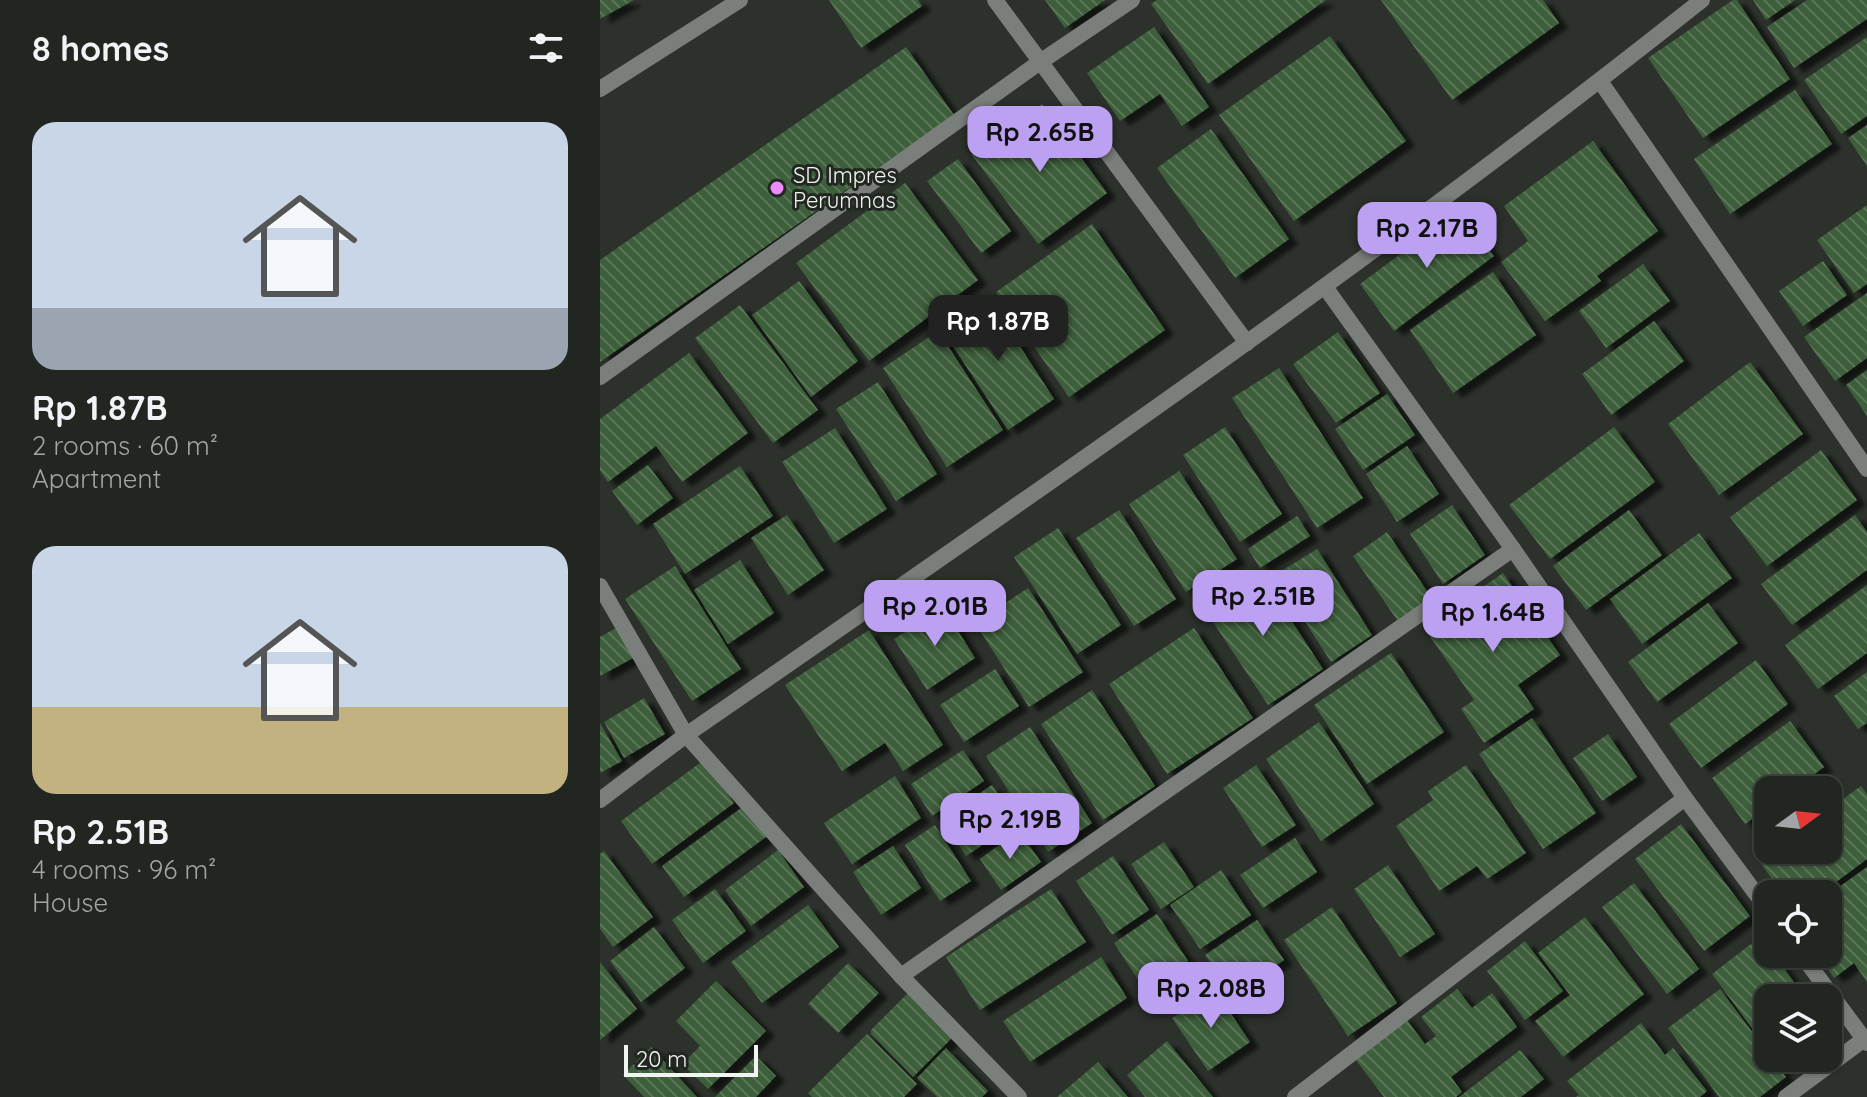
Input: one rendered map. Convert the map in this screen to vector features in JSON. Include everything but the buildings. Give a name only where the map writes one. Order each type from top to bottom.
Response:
[{"type":"street","points":[[600,89],[740,0]]},
{"type":"street","points":[[995,0],[1247,343]]},
{"type":"street","points":[[600,377],[1040,62],[1132,0]]},
{"type":"street","points":[[600,800],[686,735],[1325,287],[1600,81],[1702,0]]},
{"type":"street","points":[[1600,81],[1867,469]]},
{"type":"street","points":[[1325,287],[1754,891]]},
{"type":"street","points":[[901,976],[1513,549]]},
{"type":"street","points":[[600,586],[686,735],[901,976],[1019,1097]]},
{"type":"street","points":[[1295,1097],[1685,798]]},
{"type":"street","points":[[1786,1097],[1866,1040],[1812,968]]},
{"type":"place","name":"SD Impres Perumnas","points":[[777,188]]}]
